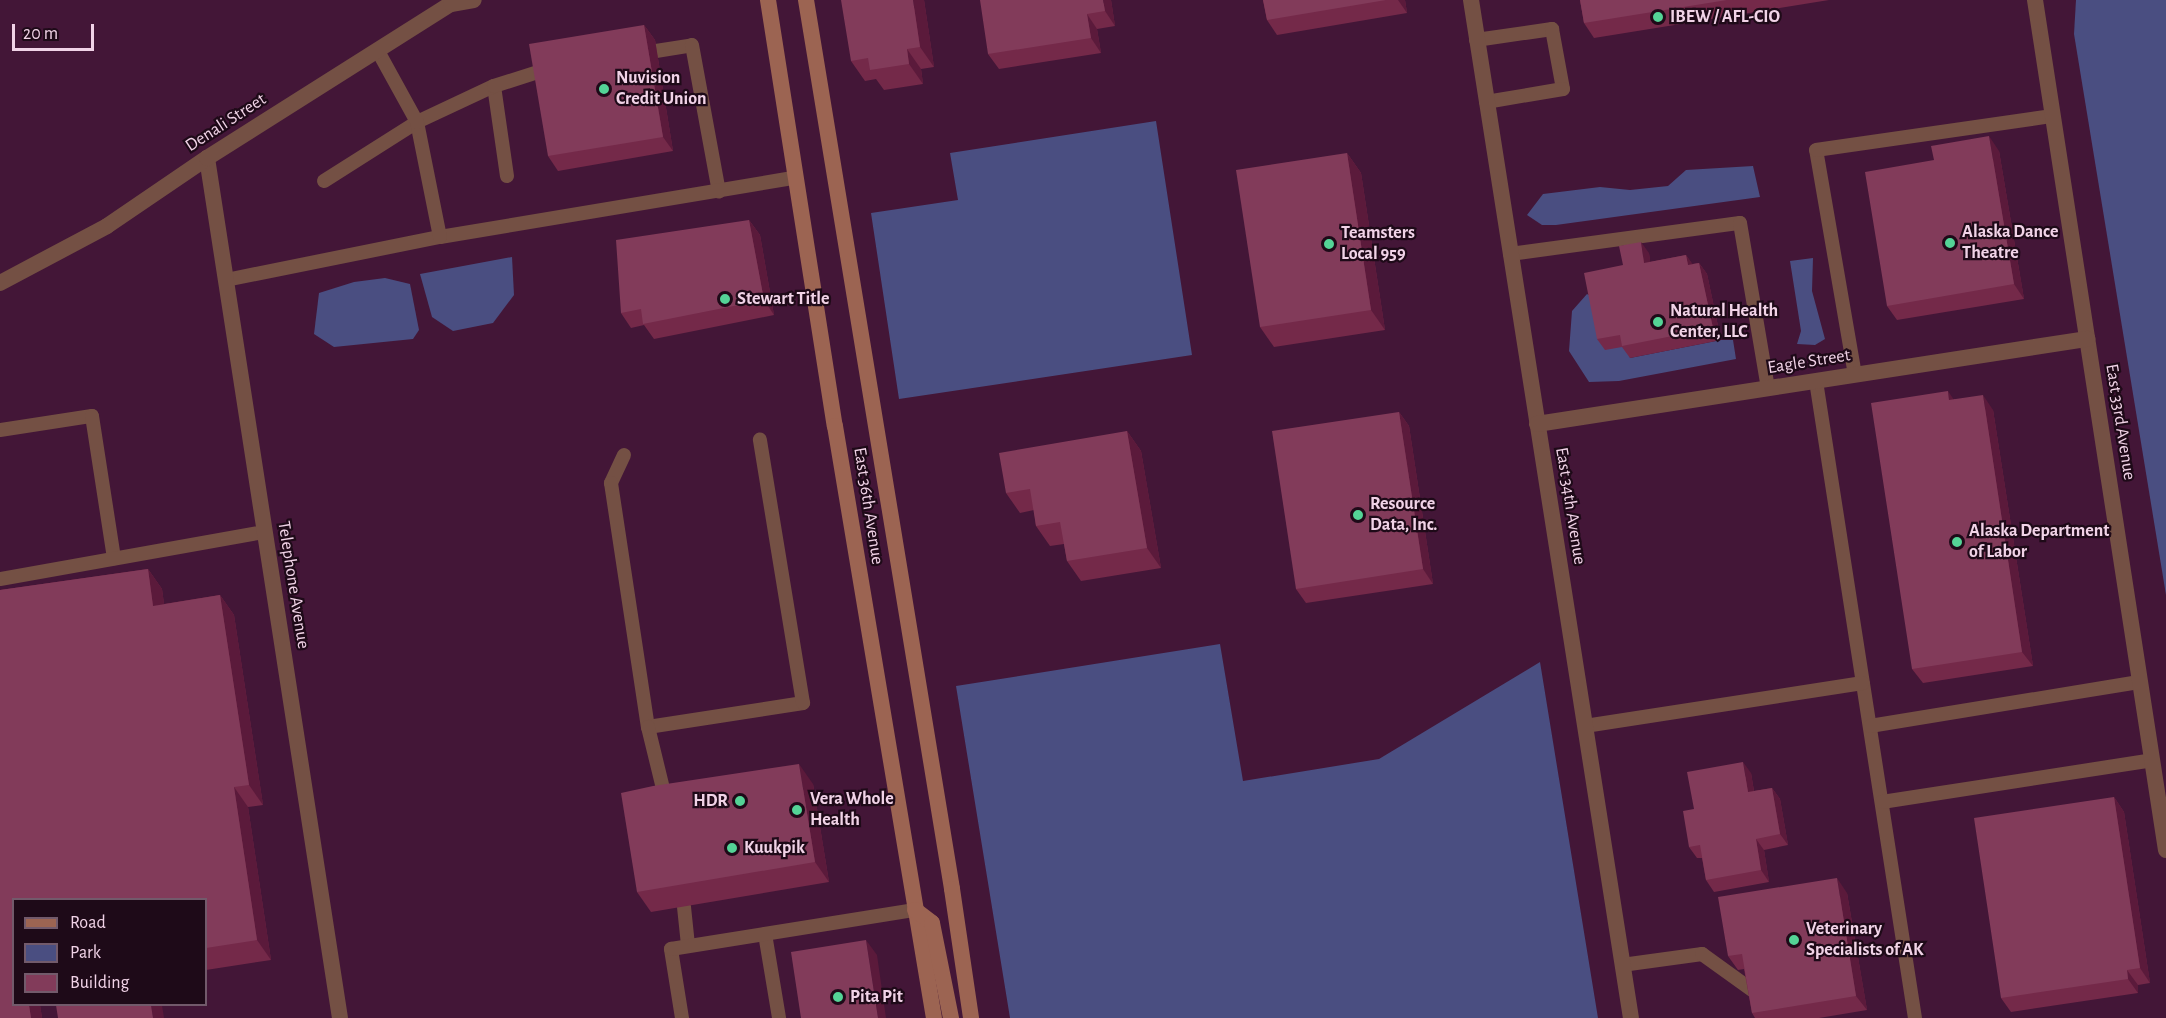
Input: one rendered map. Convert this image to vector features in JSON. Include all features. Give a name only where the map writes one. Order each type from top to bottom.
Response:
[{"type":"main road","name":"East 36th Avenue","points":[[768,0],[794,178],[934,1018]]},
{"type":"main road","name":"East 36th Avenue","points":[[806,0],[971,1018]]},
{"type":"main road","points":[[915,910],[932,923],[951,1018]]},
{"type":"street","name":"Denali Street","points":[[0,283],[107,226],[207,158],[451,4],[474,0]]},
{"type":"street","name":"East 34th Avenue","points":[[1471,0],[1631,1018]]},
{"type":"street","name":"East 33rd Avenue","points":[[2035,0],[2166,850]]},
{"type":"street","name":"Telephone Avenue","points":[[207,158],[340,1018]]},
{"type":"street","name":"Eagle Street","points":[[1537,424],[2087,339]]},
{"type":"lane","points":[[1476,40],[1552,29],[1563,89],[1486,102]]},
{"type":"lane","points":[[656,51],[692,45],[719,192]]},
{"type":"lane","points":[[378,51],[417,122],[440,237]]},
{"type":"lane","points":[[324,181],[417,122],[494,86],[541,71]]},
{"type":"lane","points":[[494,86],[507,176]]},
{"type":"lane","points":[[1855,375],[1816,150],[2053,116]]},
{"type":"lane","points":[[226,280],[440,237],[794,178]]},
{"type":"lane","points":[[1510,254],[1740,223],[1768,388]]},
{"type":"lane","points":[[1816,381],[1915,1018]]},
{"type":"lane","points":[[0,430],[92,416],[114,558]]},
{"type":"lane","points":[[648,727],[803,703],[760,439]]},
{"type":"lane","points":[[624,455],[611,483],[648,727],[667,806]]},
{"type":"lane","points":[[0,579],[265,532]]},
{"type":"lane","points":[[1870,726],[2140,682]]},
{"type":"lane","points":[[1585,726],[1863,683]]},
{"type":"lane","points":[[1882,802],[2152,760]]},
{"type":"lane","points":[[684,907],[688,946]]},
{"type":"lane","points":[[682,1018],[671,949],[915,910]]},
{"type":"lane","points":[[765,934],[779,1018]]},
{"type":"lane","points":[[1623,965],[1702,954],[1756,993]]},
{"type":"green space","points":[[2076,0],[2166,0],[2166,595],[2074,34]]},
{"type":"green space","points":[[1156,121],[1192,355],[899,399],[871,213],[958,200],[950,153]]},
{"type":"green space","points":[[1753,166],[1760,197],[1556,225],[1542,225],[1527,215],[1543,194],[1600,187],[1630,190],[1668,186],[1686,170]]},
{"type":"green space","points":[[512,257],[514,295],[493,323],[453,331],[432,317],[420,274]]},
{"type":"green space","points":[[1813,258],[1812,291],[1825,339],[1815,345],[1797,344],[1801,331],[1790,261]]},
{"type":"green space","points":[[385,278],[410,284],[419,330],[413,339],[334,347],[314,334],[319,293],[354,282]]},
{"type":"green space","points":[[1587,294],[1594,298],[1628,346],[1630,358],[1721,340],[1733,340],[1736,359],[1619,381],[1589,382],[1569,351],[1572,311]]},
{"type":"green space","points":[[1220,644],[1243,781],[1379,759],[1540,662],[1598,1018],[1010,1018],[956,686]]},
{"type":"building","points":[[841,0],[913,0],[920,47],[907,49],[909,64],[870,70],[868,58],[851,61]]},
{"type":"building","points":[[980,0],[1103,0],[1105,11],[1087,14],[1091,38],[988,54]]},
{"type":"building","points":[[1263,0],[1386,0],[1267,20]]},
{"type":"building","points":[[1580,0],[1727,0],[1584,23]]},
{"type":"building","name":"Nuvision Credit Union","points":[[644,25],[663,137],[548,156],[529,44]]},
{"type":"building","name":"Alaska Dance Theatre","points":[[1989,136],[2014,284],[1887,306],[1865,172],[1934,160],[1931,146]]},
{"type":"building","points":[[1347,153],[1371,310],[1260,327],[1236,170]]},
{"type":"building","points":[[749,220],[764,300],[643,324],[641,309],[621,313],[616,240]]},
{"type":"building","name":"Natural Health Center, LLC","points":[[1641,242],[1644,263],[1686,255],[1688,265],[1699,263],[1713,328],[1622,346],[1620,335],[1597,339],[1584,273],[1623,265],[1619,246]]},
{"type":"building","name":"Alaska Department of Labor","points":[[1948,391],[1949,400],[1983,395],[2022,652],[1912,669],[1871,403]]},
{"type":"building","name":"Resource Data, Inc.","points":[[1399,412],[1423,569],[1296,589],[1272,431]]},
{"type":"building","points":[[1127,431],[1147,548],[1067,561],[1060,522],[1036,526],[1030,489],[1006,493],[999,453]]},
{"type":"building","points":[[148,569],[153,606],[220,595],[249,785],[234,787],[257,940],[207,948],[207,898],[12,898],[12,1006],[29,1006],[31,1018],[0,1018],[0,590]]},
{"type":"building","points":[[1743,762],[1748,792],[1772,788],[1780,834],[1756,839],[1761,870],[1706,880],[1700,845],[1689,847],[1683,811],[1694,809],[1687,772]]},
{"type":"building","name":"Kuukpik","points":[[799,764],[815,862],[637,892],[621,793]]},
{"type":"building","points":[[2114,797],[2140,968],[2127,970],[2128,979],[2001,998],[1974,818]]},
{"type":"building","name":"Veterinary Specialists of AK","points":[[1837,878],[1856,996],[1752,1013],[1742,954],[1728,956],[1718,897]]},
{"type":"building","points":[[866,940],[878,1018],[801,1018],[791,952]]},
{"type":"building","points":[[56,1006],[151,1006],[153,1018],[58,1018]]},
{"type":"place","name":"IBEW / AFL-CIO","points":[[1658,17]]},
{"type":"place","name":"Nuvision Credit Union","points":[[604,89]]},
{"type":"place","name":"Alaska Dance Theatre","points":[[1950,243]]},
{"type":"place","name":"Teamsters Local 959","points":[[1329,244]]},
{"type":"place","name":"Stewart Title","points":[[725,299]]},
{"type":"place","name":"Natural Health Center, LLC","points":[[1658,322]]},
{"type":"place","name":"Resource Data, Inc.","points":[[1358,515]]},
{"type":"place","name":"Alaska Department of Labor","points":[[1957,542]]},
{"type":"place","name":"HDR","points":[[740,801]]},
{"type":"place","name":"Vera Whole Health","points":[[797,810]]},
{"type":"place","name":"Kuukpik","points":[[732,848]]},
{"type":"place","name":"Veterinary Specialists of AK","points":[[1794,940]]},
{"type":"place","name":"Pita Pit","points":[[838,997]]}]
